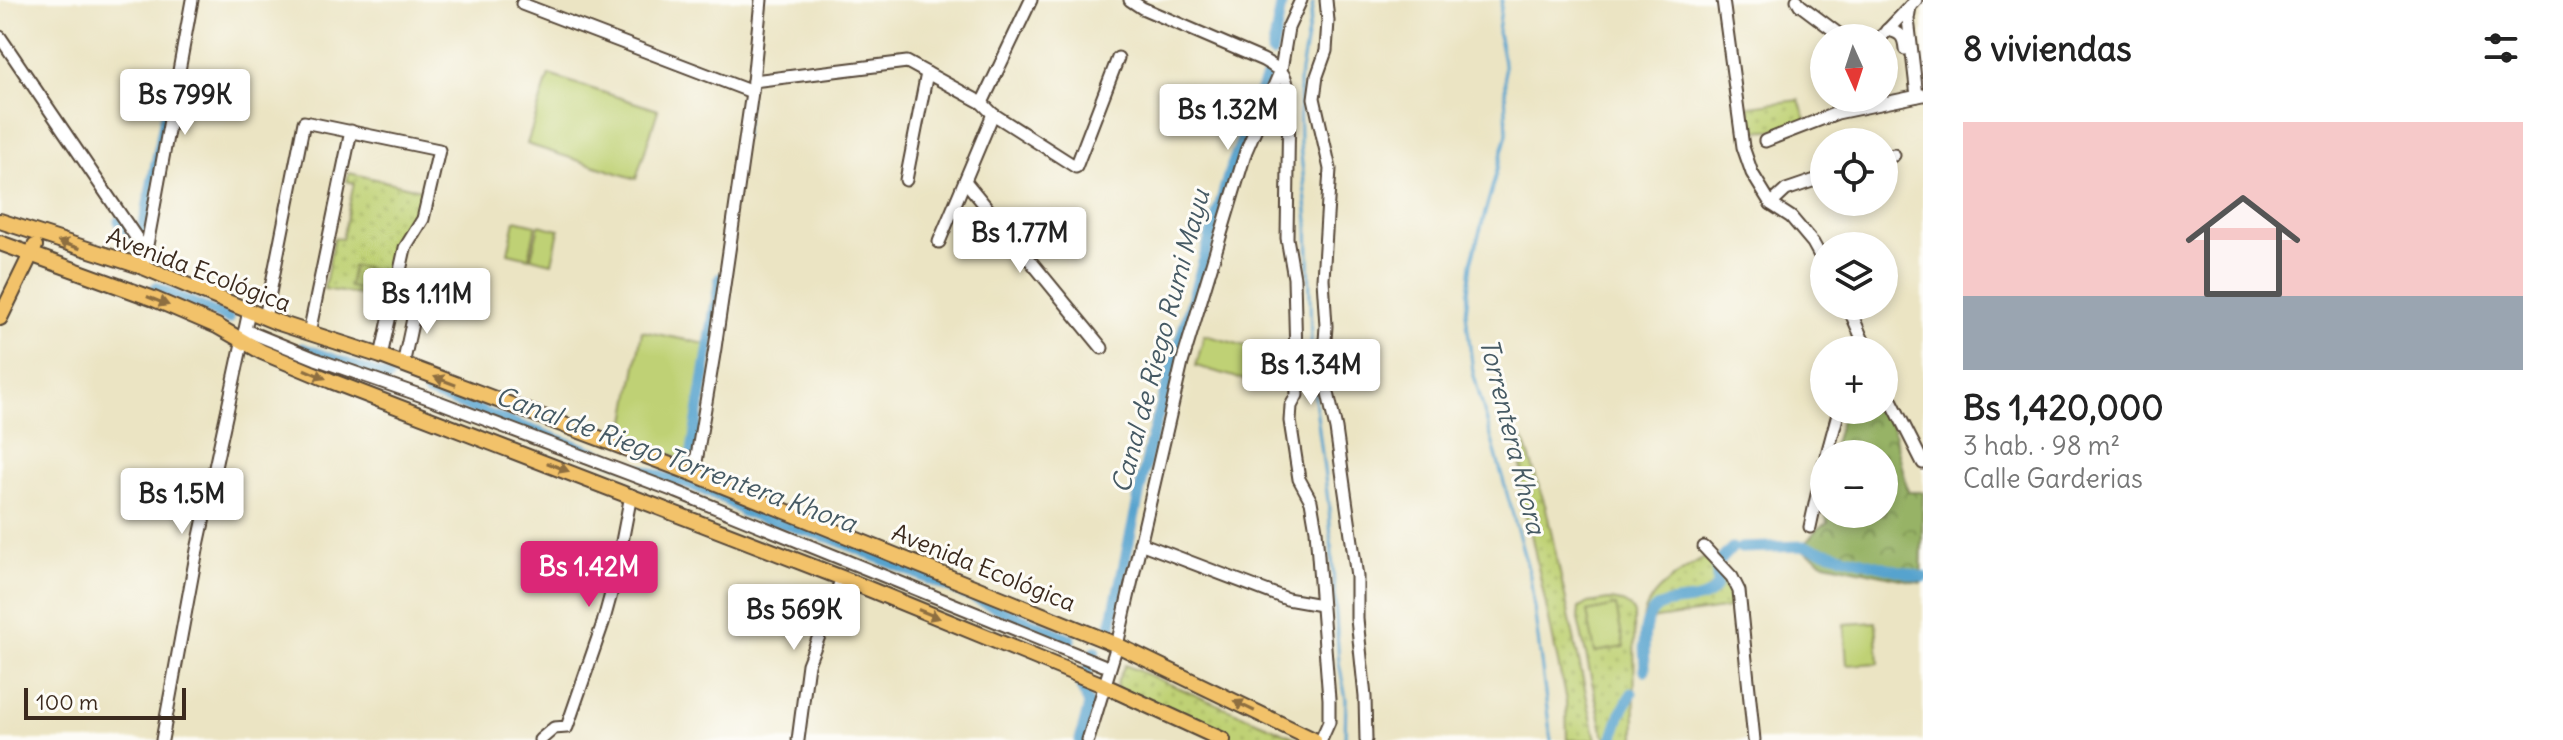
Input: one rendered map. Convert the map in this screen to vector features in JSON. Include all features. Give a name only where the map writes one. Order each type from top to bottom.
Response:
[{"type":"main road","name":"Avenida Ecológica","points":[[0,221],[143,267],[265,318],[381,356],[694,474],[1117,645],[1314,740]]},
{"type":"main road","points":[[0,318],[40,235]]},
{"type":"main road","name":"Avenida Ecológica","points":[[0,243],[154,299],[244,336],[331,381],[842,578],[1103,685],[1223,740]]},
{"type":"street","points":[[143,267],[192,0]]},
{"type":"street","points":[[982,103],[1031,0]]},
{"type":"street","points":[[1130,0],[1263,60],[1281,70],[1287,78],[1287,238],[1294,278],[1297,339],[1297,395],[1291,406],[1290,421],[1299,479],[1311,501],[1316,530],[1329,722],[1321,740]]},
{"type":"street","points":[[1326,0],[1326,51],[1317,76],[1314,98],[1330,169],[1323,279],[1326,326],[1323,370],[1336,429],[1357,577],[1366,740]]},
{"type":"street","points":[[1723,0],[1743,147],[1752,173],[1771,204],[1791,217],[1810,239]]},
{"type":"street","points":[[1797,0],[1825,24]]},
{"type":"street","points":[[694,474],[752,86],[758,1]]},
{"type":"street","points":[[1088,740],[1117,645],[1182,363],[1246,151],[1281,70],[1288,28],[1297,2]]},
{"type":"street","points":[[1893,24],[1913,3]]},
{"type":"street","points":[[1913,3],[1908,19],[1916,96]]},
{"type":"street","points":[[522,4],[752,86],[907,62],[982,103],[993,114],[1076,167],[1118,58]]},
{"type":"street","points":[[1898,32],[1904,38],[1916,96]]},
{"type":"street","points":[[0,37],[146,252]]},
{"type":"street","points":[[906,180],[927,73]]},
{"type":"street","points":[[1765,141],[1837,113],[1916,96]]},
{"type":"street","points":[[939,242],[993,114]]},
{"type":"street","points":[[265,318],[304,122],[439,150],[423,219],[405,248],[381,356]]},
{"type":"street","points":[[309,333],[351,131]]},
{"type":"street","points":[[965,181],[1102,348]]},
{"type":"street","points":[[1771,204],[1786,190],[1810,182]]},
{"type":"street","points":[[403,365],[417,300]]},
{"type":"street","points":[[162,740],[223,421],[249,311]]},
{"type":"street","points":[[244,336],[431,399],[677,492],[1103,665]]},
{"type":"street","points":[[1898,414],[1923,463]]},
{"type":"street","points":[[540,740],[554,728],[567,727],[603,623],[631,495]]},
{"type":"street","points":[[1140,543],[1287,599],[1321,605]]},
{"type":"street","points":[[1704,547],[1732,577],[1739,591],[1754,740]]},
{"type":"street","points":[[798,740],[808,664],[842,578]]},
{"type":"green space","points":[[549,75],[658,110],[636,179],[527,144]]},
{"type":"green space","points":[[1799,100],[1807,122],[1786,129],[1752,131],[1749,106]]},
{"type":"green space","points":[[349,173],[423,190],[417,215],[401,244],[389,300],[324,289],[334,238],[342,239],[354,183],[347,181]]},
{"type":"green space","points":[[515,220],[536,225],[529,258],[508,253]]},
{"type":"green space","points":[[539,225],[559,230],[552,263],[531,258]]},
{"type":"green space","points":[[353,266],[389,272],[385,294],[349,287]]},
{"type":"green space","points":[[642,331],[706,344],[688,461],[623,438]]},
{"type":"green space","points":[[1204,335],[1254,348],[1245,380],[1196,366]]},
{"type":"green space","points":[[1840,424],[1892,424],[1896,440],[1835,440]]},
{"type":"green space","points":[[1524,440],[1546,508],[1596,740],[1567,740],[1566,701],[1529,524],[1518,496],[1523,476],[1517,446]]},
{"type":"green space","points":[[1898,449],[1908,492],[1923,492],[1921,583],[1825,563],[1801,549],[1817,529],[1898,528]]},
{"type":"green space","points":[[1704,558],[1730,585],[1736,607],[1643,621],[1645,611],[1657,592],[1675,576]]},
{"type":"green space","points":[[1609,600],[1624,603],[1634,614],[1635,740],[1608,740],[1604,735],[1578,619],[1579,608],[1588,603]]},
{"type":"green space","points":[[1616,606],[1624,647],[1595,652],[1587,612]]},
{"type":"green space","points":[[1876,622],[1879,663],[1847,665],[1844,624]]},
{"type":"green space","points":[[1125,665],[1301,740],[1234,740],[1118,690],[1116,684]]},
{"type":"waterway","name":"Torrentera Khora","points":[[1502,0],[1498,32],[1504,63],[1507,134],[1471,263],[1466,313],[1473,372],[1530,576],[1551,740]]},
{"type":"waterway","points":[[1313,4],[1299,82],[1300,145],[1308,221],[1312,375],[1329,509],[1339,662],[1346,699],[1345,740]]},
{"type":"waterway","name":"Canal de Riego Rumi Mayu","points":[[1272,53],[1281,6]]},
{"type":"waterway","name":"Canal de Riego Rumi Mayu","points":[[1110,629],[1151,440],[1229,173],[1269,69]]},
{"type":"waterway","name":"Canal de Riego Torrentera Khora","points":[[740,135],[745,100]]},
{"type":"waterway","name":"Canal de Riego Torrentera Khora","points":[[142,235],[165,117]]},
{"type":"waterway","name":"Canal de Riego Torrentera Khora","points":[[119,221],[134,244]]},
{"type":"waterway","name":"Canal de Riego Torrentera Khora","points":[[690,463],[720,278]]},
{"type":"waterway","name":"Canal de Riego Torrentera Khora","points":[[156,287],[229,319]]},
{"type":"waterway","name":"Canal de Riego Torrentera Khora","points":[[302,348],[388,378]]},
{"type":"waterway","name":"Canal de Riego Torrentera Khora","points":[[427,392],[665,478],[687,483],[725,499],[744,512],[834,539],[1071,639]]},
{"type":"waterway","name":"Canal de Riego Torrentera Khora","points":[[1741,548],[1804,546],[1923,577]]},
{"type":"waterway","name":"Canal de Riego Torrentera Khora","points":[[1721,560],[1732,548]]},
{"type":"waterway","name":"Canal de Riego Torrentera Khora","points":[[1645,670],[1645,634],[1651,614],[1666,604],[1695,600],[1711,593],[1717,585],[1717,567]]},
{"type":"waterway","name":"Canal de Riego Rumi Mayu","points":[[1087,673],[1095,651]]},
{"type":"waterway","name":"Canal de Riego Torrentera Khora","points":[[1080,740],[1089,705],[1081,687]]},
{"type":"waterway","name":"Canal de Riego Torrentera Khora","points":[[1612,740],[1632,693]]}]
